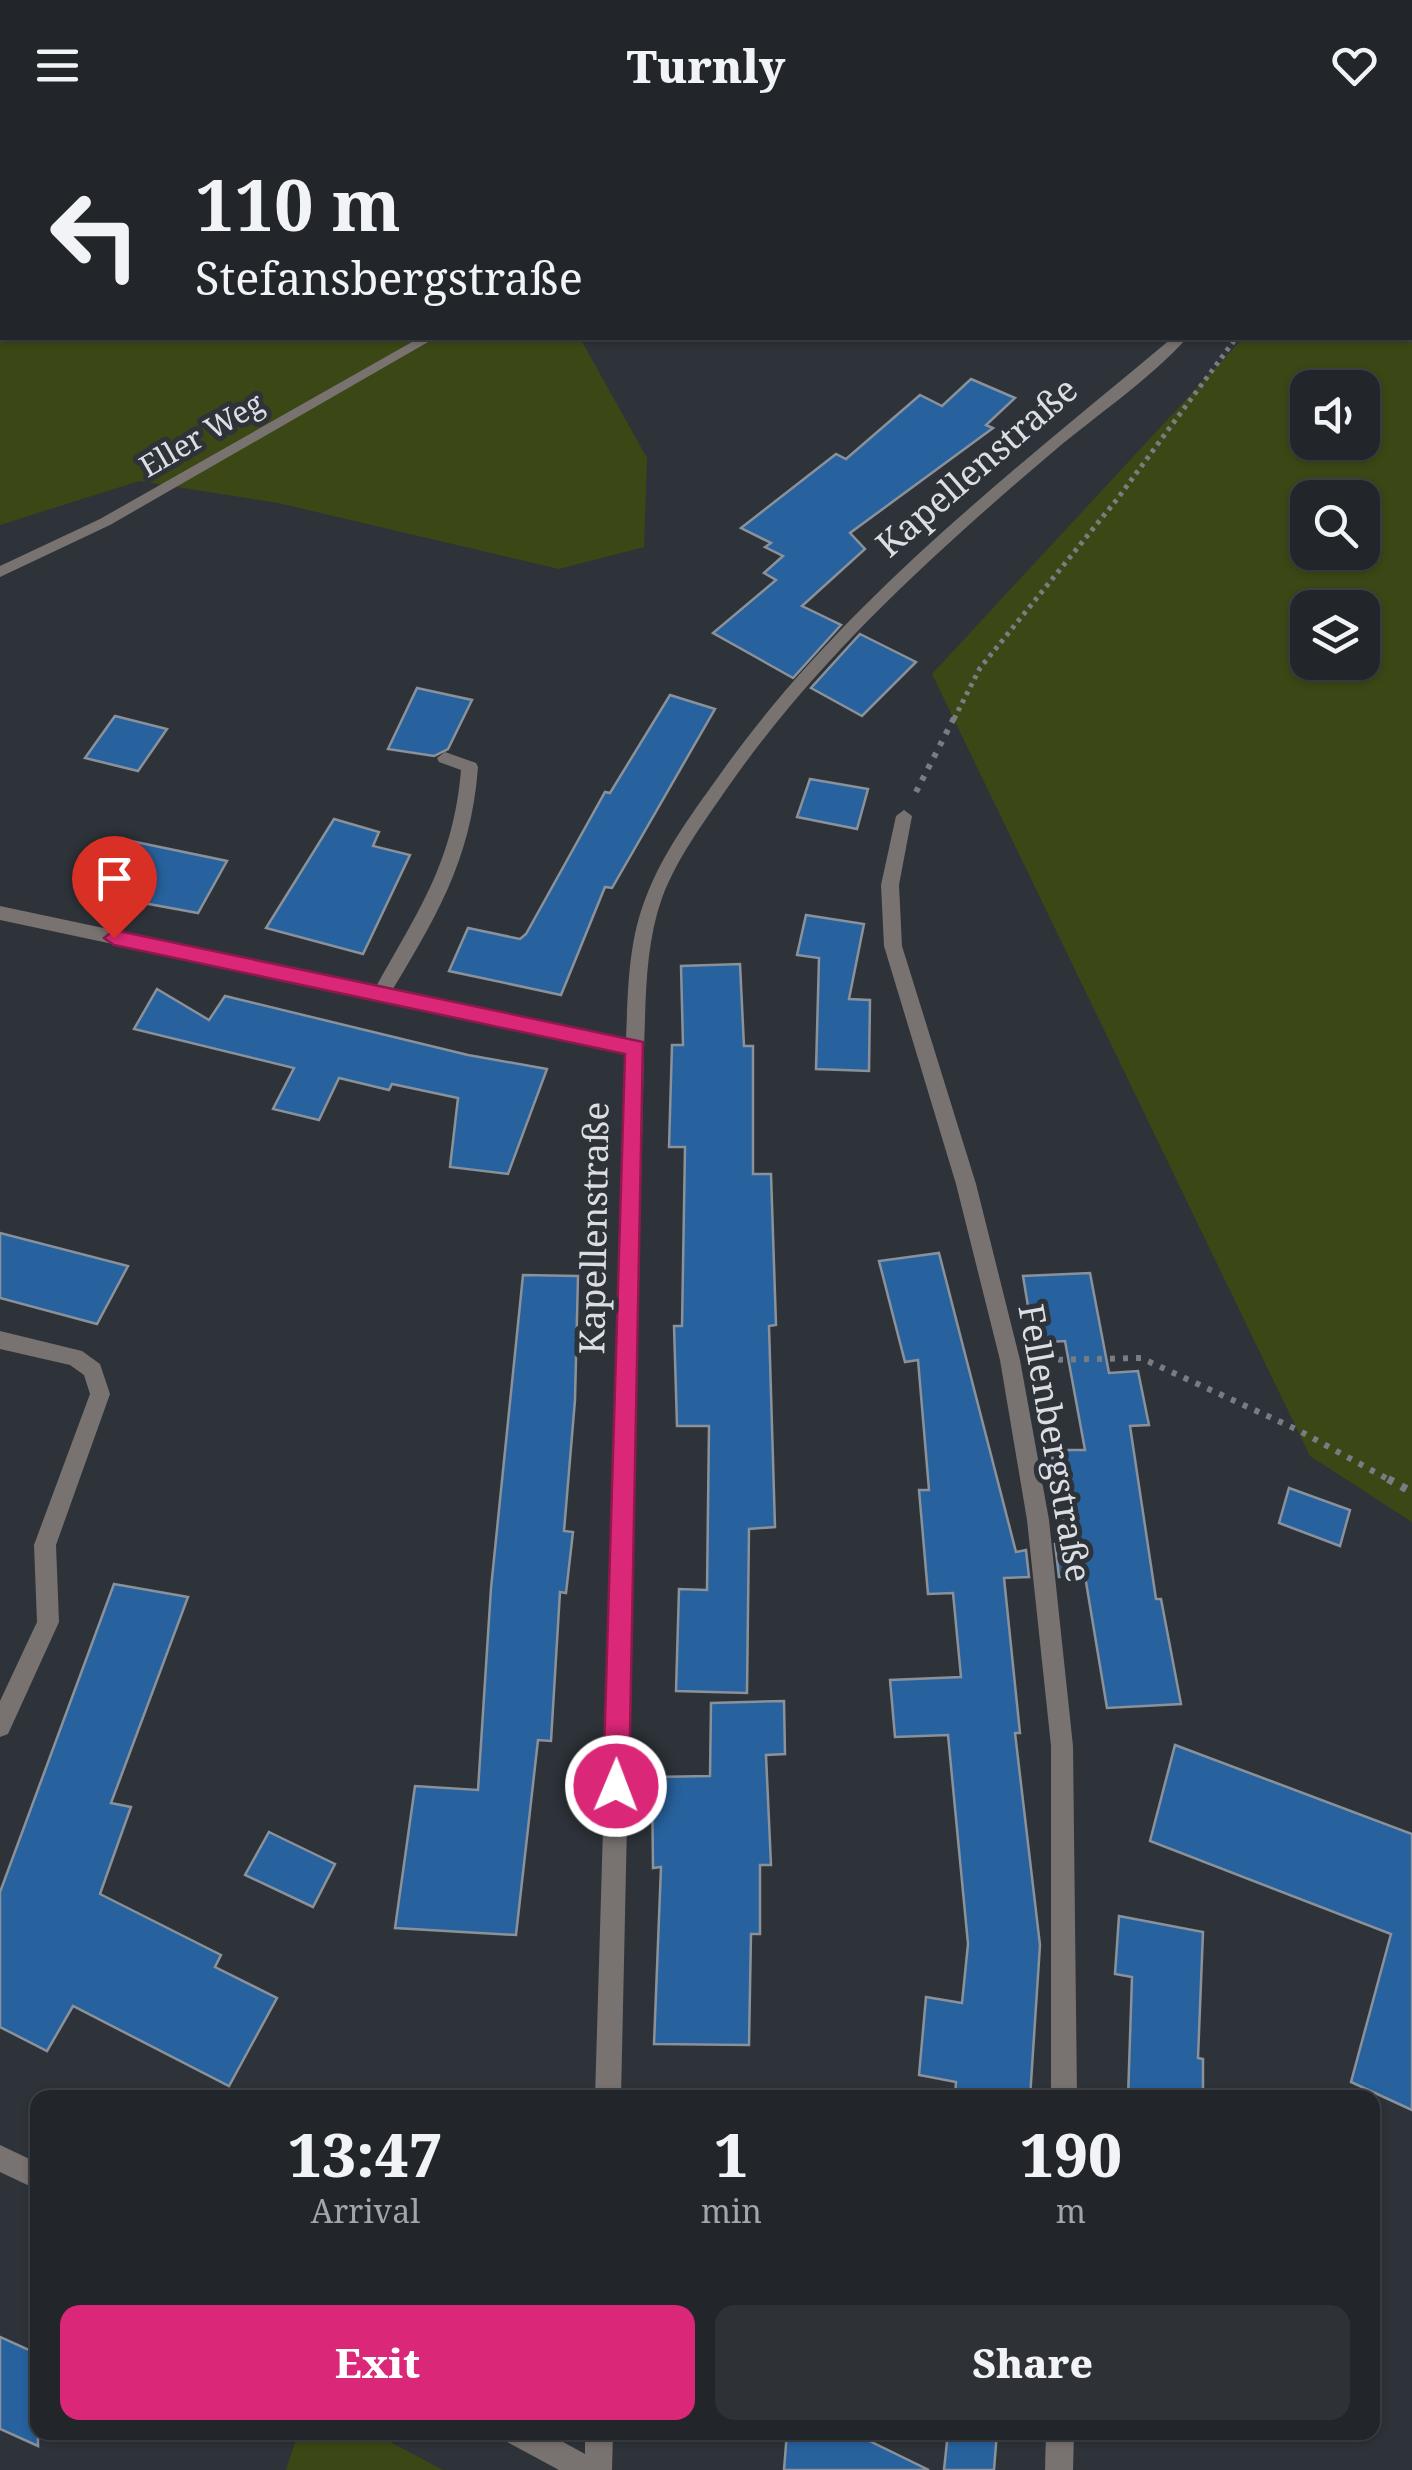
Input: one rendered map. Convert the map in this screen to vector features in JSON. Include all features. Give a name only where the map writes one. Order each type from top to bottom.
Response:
[{"type":"street","name":"Eller Weg","points":[[0,572],[105,522],[424,340]]},
{"type":"street","name":"Kapellenstraße","points":[[608,2090],[636,1048],[640,958],[649,910],[675,856],[770,712],[836,638],[1178,340]]},
{"type":"street","points":[[380,996],[452,871],[467,824],[470,767],[445,758]]},
{"type":"street","name":"Fellenbergstraße","points":[[904,816],[890,886],[894,946],[966,1184],[1010,1360],[1038,1520],[1062,1746],[1064,2090]]},
{"type":"street","points":[[0,913],[636,1048]]},
{"type":"street","points":[[0,1340],[74,1356],[93,1370],[100,1394],[45,1545],[48,1622],[0,1726]]},
{"type":"street","points":[[0,2158],[30,2174]]},
{"type":"street","points":[[532,2440],[587,2470]]},
{"type":"street","points":[[598,2470],[599,2440]]},
{"type":"street","points":[[1059,2470],[1060,2440]]},
{"type":"path","points":[[904,816],[980,668],[1118,498],[1235,340]]},
{"type":"path","points":[[1010,1360],[1141,1358],[1298,1430],[1412,1492]]},
{"type":"green space","points":[[0,340],[581,340],[647,458],[644,547],[559,569],[278,503],[139,481],[0,525]]},
{"type":"green space","points":[[1241,340],[1412,340],[1412,1522],[1310,1456],[932,674]]},
{"type":"green space","points":[[296,2440],[386,2440],[443,2470],[286,2470]]},
{"type":"building","points":[[971,379],[1015,398],[986,425],[993,428],[850,533],[865,549],[802,606],[841,625],[793,678],[713,633],[776,580],[764,573],[783,556],[765,547],[771,543],[741,528],[836,454],[846,459],[920,395],[942,406]]},
{"type":"building","points":[[860,634],[916,662],[862,716],[811,688]]},
{"type":"building","points":[[417,688],[472,700],[448,749],[434,756],[388,749]]},
{"type":"building","points":[[670,695],[715,709],[612,888],[605,887],[561,995],[449,971],[468,928],[520,939],[526,934],[605,792],[610,793]]},
{"type":"building","points":[[115,716],[167,729],[138,771],[85,758]]},
{"type":"building","points":[[810,779],[868,789],[857,829],[797,817]]},
{"type":"building","points":[[334,819],[379,832],[373,846],[410,855],[363,954],[266,928]]},
{"type":"building","points":[[131,841],[227,861],[198,913],[100,895]]},
{"type":"building","points":[[806,915],[864,924],[849,999],[870,1000],[869,1071],[816,1069],[819,958],[797,955]]},
{"type":"building","points":[[740,964],[744,1046],[753,1046],[753,1174],[771,1174],[776,1325],[769,1326],[775,1527],[749,1529],[747,1693],[676,1691],[679,1589],[707,1590],[709,1426],[677,1426],[674,1326],[682,1326],[685,1147],[669,1147],[672,1045],[683,1045],[681,966]]},
{"type":"building","points":[[157,989],[209,1020],[225,996],[468,1055],[547,1069],[508,1174],[450,1167],[458,1098],[392,1084],[389,1090],[339,1078],[319,1120],[273,1109],[294,1068],[134,1029]]},
{"type":"building","points":[[0,1233],[128,1266],[97,1324],[0,1298]]},
{"type":"building","points":[[939,1253],[1016,1552],[1026,1550],[1029,1577],[1004,1578],[1020,1733],[1015,1733],[1040,1945],[1031,2090],[956,2090],[956,2082],[919,2075],[926,1997],[962,2003],[968,1944],[948,1735],[895,1737],[890,1680],[961,1677],[953,1593],[928,1594],[919,1490],[929,1490],[918,1360],[905,1362],[879,1261]]},
{"type":"building","points":[[1090,1273],[1109,1373],[1138,1371],[1149,1425],[1130,1426],[1156,1599],[1161,1599],[1181,1704],[1107,1708],[1085,1576],[1059,1577],[1055,1544],[1066,1542],[1051,1450],[1085,1450],[1065,1341],[1034,1343],[1023,1276]]},
{"type":"building","points":[[523,1275],[578,1276],[575,1400],[564,1531],[573,1532],[566,1593],[560,1592],[551,1741],[538,1740],[516,1935],[395,1928],[415,1786],[478,1790],[491,1588]]},
{"type":"building","points":[[1289,1488],[1350,1510],[1340,1546],[1279,1523]]},
{"type":"building","points":[[114,1584],[188,1597],[111,1803],[131,1807],[100,1894],[221,1955],[215,1967],[277,1998],[229,2086],[73,2006],[47,2051],[0,2027],[0,1892]]},
{"type":"building","points":[[784,1701],[785,1754],[766,1755],[771,1865],[760,1865],[760,1934],[751,1934],[749,2045],[654,2044],[661,1867],[653,1868],[652,1777],[710,1776],[711,1703]]},
{"type":"building","points":[[1175,1745],[1412,1834],[1412,2110],[1380,2095],[1380,2090],[1368,2090],[1351,2082],[1391,1934],[1150,1841]]},
{"type":"building","points":[[269,1832],[335,1864],[313,1907],[245,1875]]},
{"type":"building","points":[[1119,1916],[1203,1932],[1198,2058],[1203,2059],[1203,2090],[1128,2090],[1132,1977],[1115,1974]]},
{"type":"building","points":[[0,2337],[30,2350],[30,2440],[38,2440],[38,2446],[0,2429]]},
{"type":"building","points":[[786,2440],[867,2440],[929,2470],[784,2470]]},
{"type":"building","points":[[947,2440],[996,2440],[994,2470],[944,2470]]},
{"type":"route","points":[[114,938],[636,1048],[616,1786]]}]
